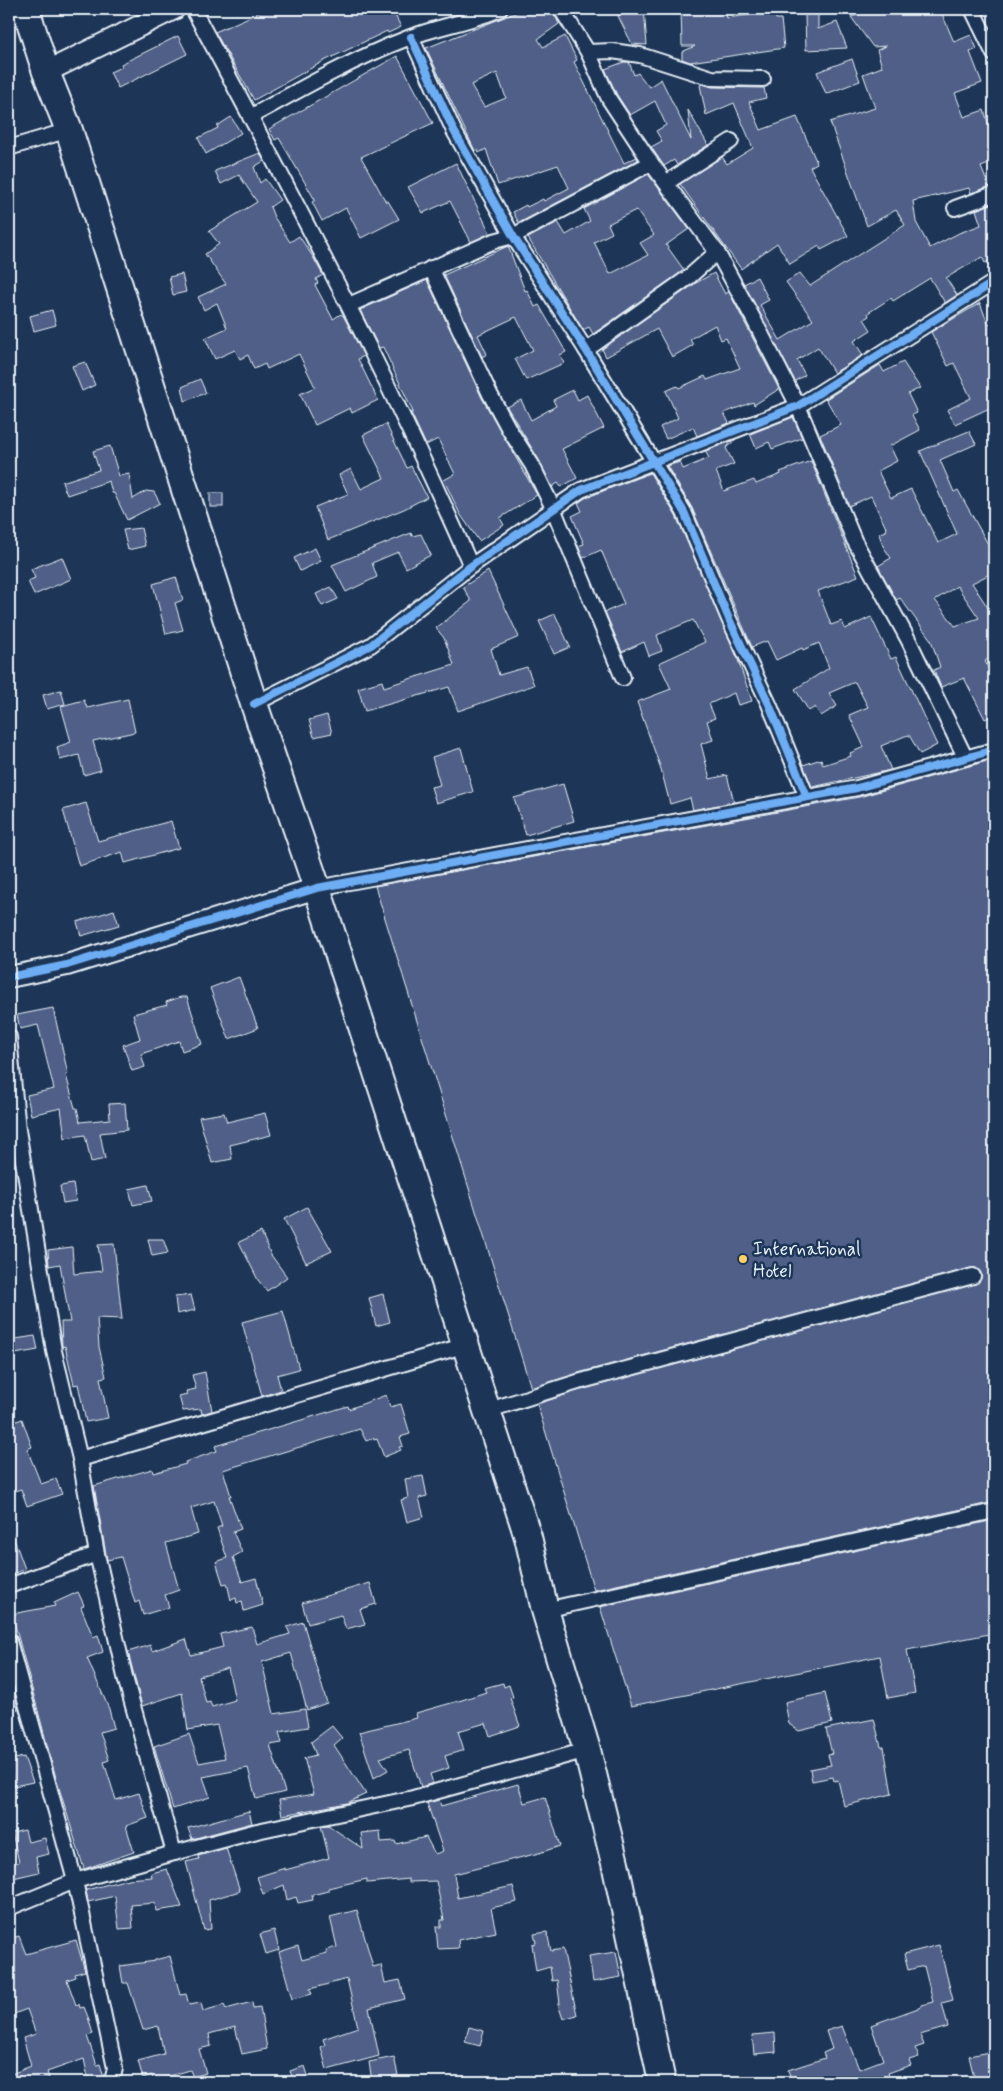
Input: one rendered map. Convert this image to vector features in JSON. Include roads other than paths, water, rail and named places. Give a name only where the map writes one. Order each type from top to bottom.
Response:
[{"type":"highway","points":[[26,9],[46,72],[69,130],[254,704],[317,888],[528,1537],[545,1610],[587,1750],[615,1863],[662,2082]]},
{"type":"street","points":[[46,72],[174,9]]},
{"type":"street","points":[[192,9],[349,304],[424,458],[470,566]]},
{"type":"street","points":[[250,117],[352,60],[411,36],[479,18],[500,9]]},
{"type":"street","points":[[561,9],[588,52],[609,99],[651,163],[717,252],[798,406],[854,540],[909,641],[965,756]]},
{"type":"street","points":[[972,9],[994,54]]},
{"type":"street","points":[[411,36],[454,131],[513,236],[586,350],[684,512],[729,619],[769,704],[807,797]]},
{"type":"street","points":[[588,52],[640,55],[712,78],[763,80]]},
{"type":"street","points":[[9,148],[69,130]]},
{"type":"street","points":[[666,183],[731,141]]},
{"type":"street","points":[[349,304],[494,242],[513,236],[651,163]]},
{"type":"street","points":[[956,208],[994,194]]},
{"type":"street","points":[[586,350],[688,277],[717,252]]},
{"type":"street","points":[[432,268],[490,394],[510,431],[532,465],[553,508],[624,678]]},
{"type":"street","points":[[254,704],[372,645],[470,566],[581,490],[798,406],[994,282]]},
{"type":"street","points":[[9,977],[67,965],[317,888],[857,788],[965,756],[994,750]]},
{"type":"street","points":[[9,1037],[13,1131],[54,1351],[80,1458],[97,1554],[126,1681],[174,1853]]},
{"type":"street","points":[[486,1411],[578,1382],[973,1276]]},
{"type":"street","points":[[80,1458],[466,1346]]},
{"type":"street","points":[[545,1610],[994,1510]]},
{"type":"street","points":[[9,1586],[97,1554]]},
{"type":"street","points":[[9,1640],[75,1881],[115,2068],[112,2082]]},
{"type":"street","points":[[9,1908],[75,1881],[174,1853],[257,1831],[413,1798],[587,1750]]},
{"type":"place","name":"International Hotel","points":[[743,1259]]}]
